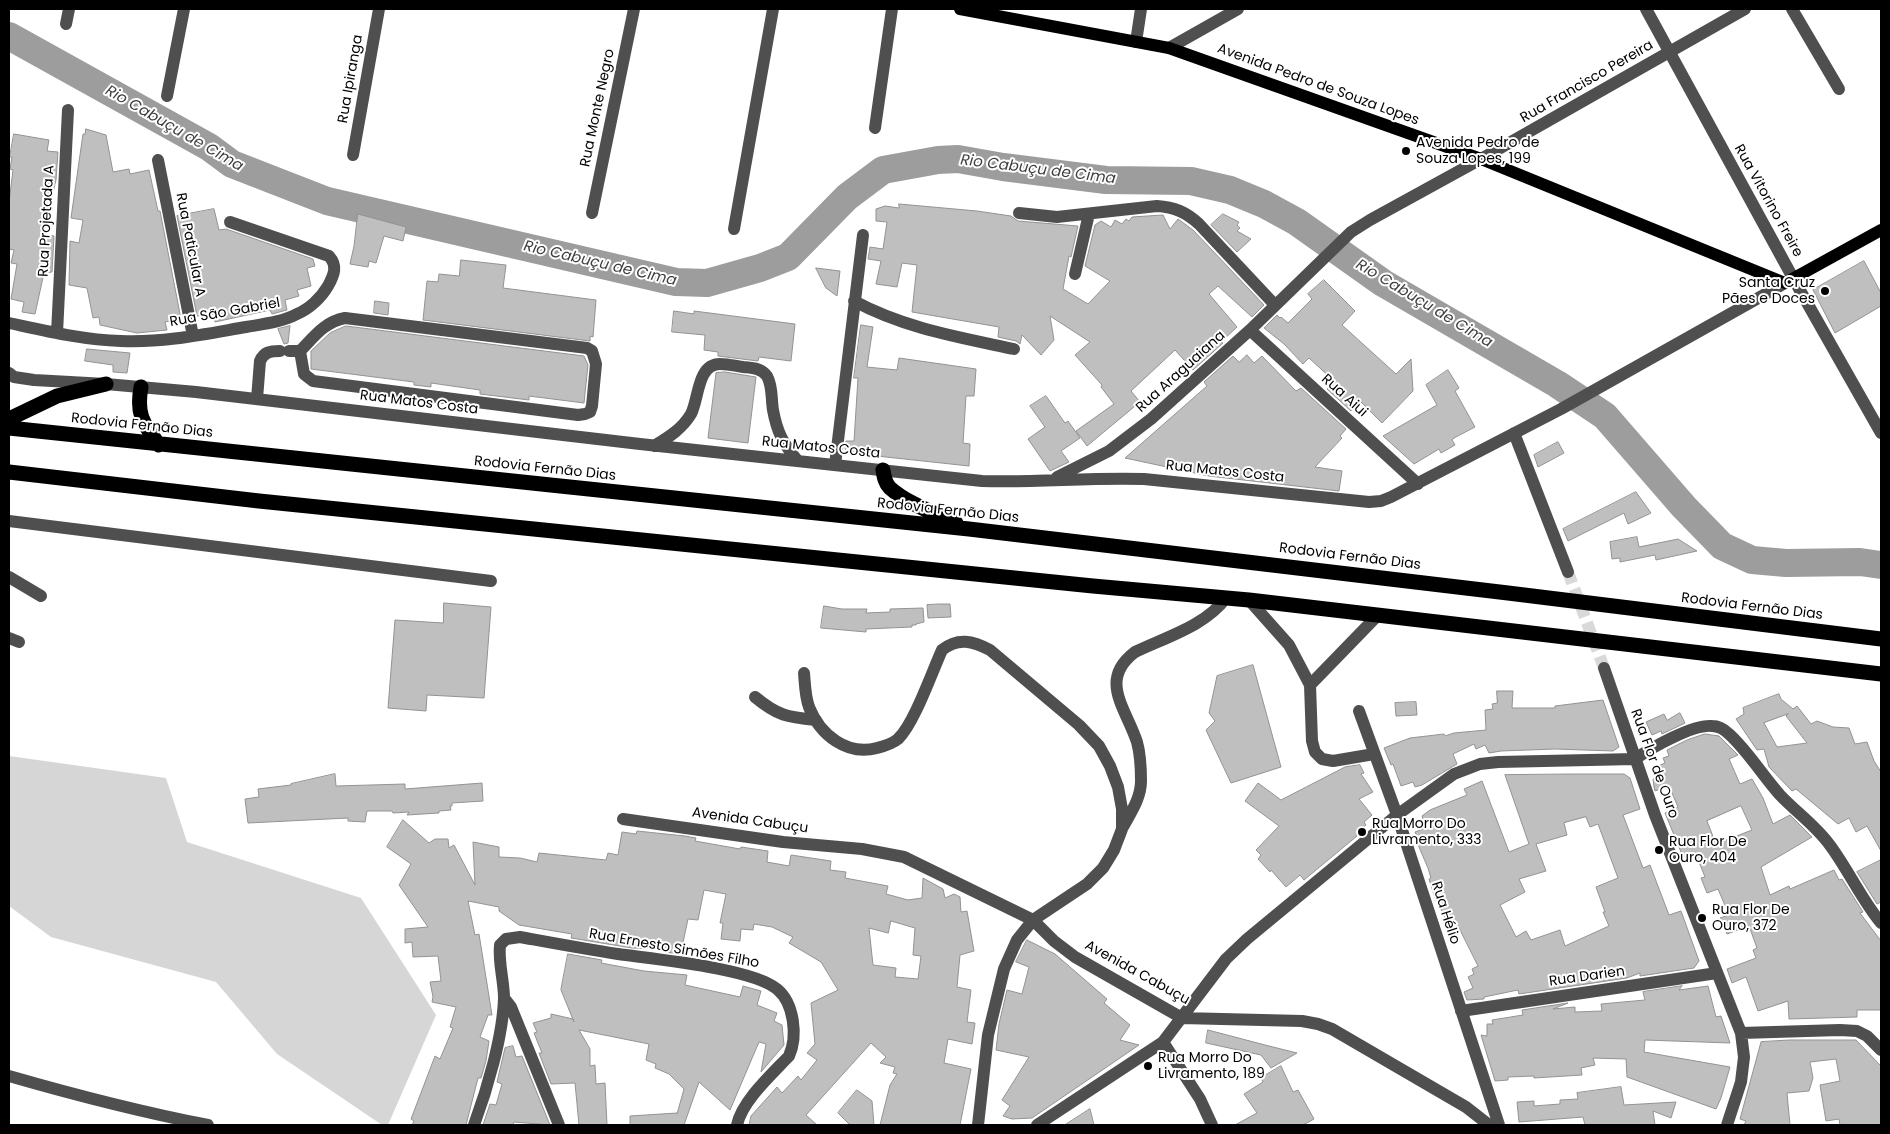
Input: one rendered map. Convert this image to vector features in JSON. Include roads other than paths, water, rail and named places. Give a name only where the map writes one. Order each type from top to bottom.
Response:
[{"type":"highway","points":[[9,418],[57,396],[106,384]]},
{"type":"highway","points":[[141,387],[139,407],[143,424],[159,445]]},
{"type":"highway","name":"Rodovia Fernão Dias","points":[[9,428],[969,529],[1421,582],[1881,639]]},
{"type":"highway","points":[[883,470],[885,481],[889,488],[913,503],[969,529]]},
{"type":"highway","points":[[9,472],[259,501],[1093,586],[1249,600],[1881,674]]},
{"type":"main road","name":"Avenida Pedro de Souza Lopes","points":[[960,9],[1169,48],[1481,159],[1757,273],[1789,281]]},
{"type":"main road","points":[[1789,281],[1881,230]]},
{"type":"street","points":[[66,24],[69,9]]},
{"type":"street","points":[[167,96],[184,9]]},
{"type":"street","name":"Rua Ipiranga","points":[[353,155],[379,9]]},
{"type":"street","name":"Rua Monte Negro","points":[[592,213],[634,9]]},
{"type":"street","points":[[734,228],[773,9]]},
{"type":"street","points":[[875,128],[892,9]]},
{"type":"street","points":[[1136,42],[1141,9]]},
{"type":"street","points":[[1169,48],[1238,9]]},
{"type":"street","name":"Rua Vitorino Freire","points":[[1646,9],[1789,281],[1881,432]]},
{"type":"street","name":"Rua Francisco Pereira","points":[[1318,263],[1351,232],[1396,205],[1746,9]]},
{"type":"street","points":[[1792,9],[1839,89]]},
{"type":"street","name":"Rua Projetada A","points":[[57,333],[68,110]]},
{"type":"street","name":"Rua Paticular A","points":[[158,160],[193,336]]},
{"type":"street","points":[[1019,213],[1057,217],[1157,206],[1180,210],[1199,224],[1275,305]]},
{"type":"street","points":[[1075,274],[1089,214]]},
{"type":"street","name":"Rua São Gabriel","points":[[9,323],[94,339],[146,341],[193,336],[276,321],[297,315],[311,306],[325,291],[334,274],[334,261],[329,256],[230,222]]},
{"type":"street","points":[[835,465],[862,235]]},
{"type":"street","name":"Rua Araguaiana","points":[[1048,481],[1085,465],[1129,437],[1250,330],[1318,263]]},
{"type":"street","name":"Rua Matos Costa","points":[[9,373],[14,377],[34,380],[106,384],[257,399],[654,446],[982,481],[1144,479],[1369,502],[1381,501],[1418,484],[1561,409],[1789,281]]},
{"type":"street","points":[[854,301],[879,314],[909,324],[1014,349]]},
{"type":"street","points":[[257,399],[262,356],[266,353],[289,351],[323,326],[334,320],[345,318],[587,348],[592,351],[596,364],[592,406],[590,412],[578,415],[313,381],[304,374],[289,351]]},
{"type":"street","name":"Rua Aiui","points":[[1250,330],[1418,484]]},
{"type":"street","points":[[654,446],[670,437],[683,425],[692,412],[701,380],[710,368],[718,364],[759,369],[765,373],[772,389],[777,429],[784,445],[798,461]]},
{"type":"street","points":[[1514,433],[1568,572]]},
{"type":"street","points":[[9,522],[491,581]]},
{"type":"street","points":[[9,577],[41,596]]},
{"type":"street","points":[[978,1125],[988,1035],[1004,969],[1017,940],[1033,920],[1087,884],[1103,868],[1114,850],[1122,829],[1139,796],[1141,780],[1137,743],[1116,687],[1118,670],[1125,660],[1135,652],[1205,620],[1226,598]]},
{"type":"street","points":[[1249,600],[1289,645],[1310,685],[1312,741],[1316,752],[1322,759],[1334,760],[1374,754]]},
{"type":"street","points":[[1310,685],[1378,615]]},
{"type":"street","points":[[804,673],[809,707],[816,720],[829,735],[841,746],[855,750],[871,750],[886,746],[897,740],[904,731],[913,716],[942,650],[950,644],[960,641],[975,642],[990,650],[1079,725],[1099,746],[1110,766],[1118,787],[1122,809],[1122,829]]},
{"type":"street","name":"Rua Flor de Ouro","points":[[1604,668],[1635,759],[1741,1033],[1744,1057],[1741,1082],[1727,1125]]},
{"type":"street","points":[[755,697],[769,709],[781,715],[816,720]]},
{"type":"street","name":"Rua Hélio","points":[[1359,711],[1397,815],[1499,1125]]},
{"type":"street","points":[[1037,1125],[1163,1042],[1226,959],[1247,939],[1397,815],[1454,774],[1480,764],[1635,759],[1654,746],[1699,727],[1710,725],[1724,730],[1731,735],[1781,797],[1814,825],[1830,845],[1870,909],[1881,923]]},
{"type":"street","name":"Avenida Cabuçu","points":[[623,818],[784,842],[885,852],[904,857],[1033,920],[1054,941],[1075,957],[1182,1018],[1285,1020],[1318,1024],[1332,1029],[1466,1106],[1488,1125]]},
{"type":"street","name":"Rua Ernesto Simões Filho","points":[[504,998],[499,948],[501,942],[506,939],[520,937],[714,969],[765,981],[778,989],[785,998],[790,1010],[794,1038],[792,1049],[741,1112],[737,1125]]},
{"type":"street","name":"Rua Darien","points":[[1462,1011],[1717,972]]},
{"type":"street","points":[[474,1125],[494,1056],[504,998]]},
{"type":"street","points":[[504,998],[511,1007],[559,1125]]},
{"type":"street","points":[[1741,1033],[1840,1030],[1857,1032],[1867,1036],[1881,1050]]},
{"type":"street","points":[[1163,1042],[1200,1099],[1212,1125]]},
{"type":"street","points":[[9,1076],[62,1092],[154,1115],[208,1125]]},
{"type":"waterway","name":"Rio Cabuçu de Cima","points":[[9,36],[209,147],[232,164],[327,201],[676,282],[707,283],[760,268],[788,257],[847,197],[883,170],[938,160],[958,159],[1003,167],[1106,180],[1191,181],[1230,190],[1264,204],[1297,222],[1383,283],[1557,384],[1605,416],[1684,507],[1722,546],[1752,560],[1786,563],[1860,562],[1881,565]]},
{"type":"tunnel","points":[[1568,572],[1604,668]]},
{"type":"place","name":"Avenida Pedro de Souza Lopes, 199","points":[[1406,151]]},
{"type":"place","name":"Santa Cruz Pães e Doces","points":[[1825,291]]},
{"type":"place","name":"Rua Morro Do Livramento, 333","points":[[1362,832]]},
{"type":"place","name":"Rua Flor De Ouro, 404","points":[[1659,850]]},
{"type":"place","name":"Rua Flor De Ouro, 372","points":[[1702,918]]},
{"type":"place","name":"Rua Morro Do Livramento, 189","points":[[1148,1066]]}]
